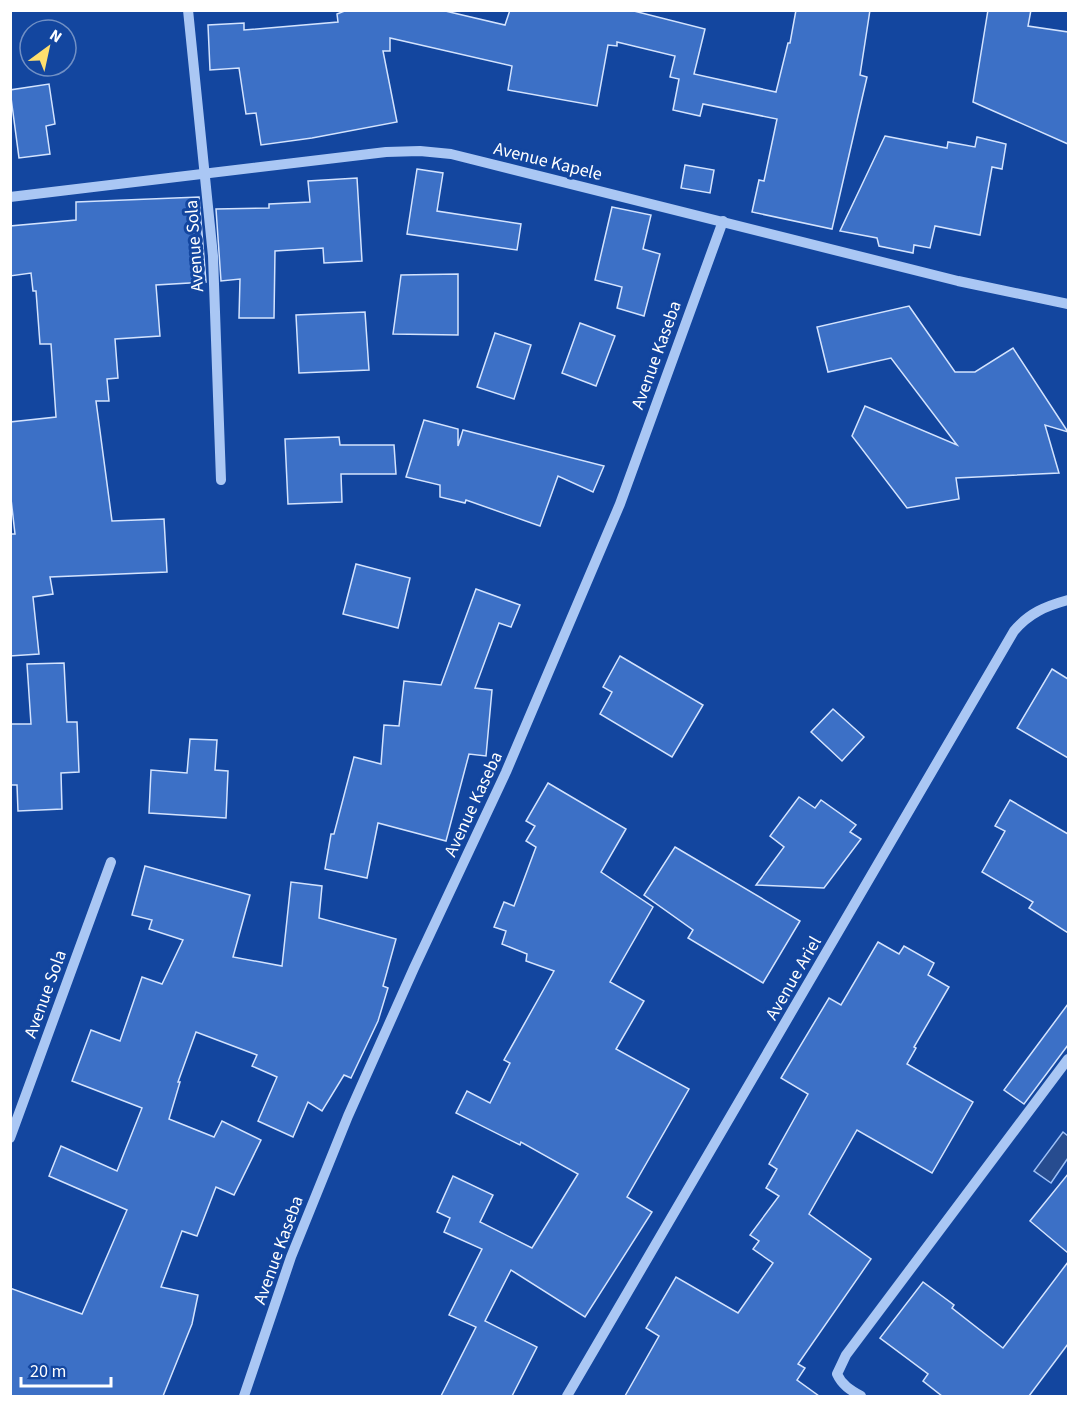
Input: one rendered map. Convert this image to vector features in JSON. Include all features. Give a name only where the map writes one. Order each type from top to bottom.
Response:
[{"type":"street","name":"Avenue Sola","points":[[188,10],[213,256],[221,480]]},
{"type":"street","name":"Avenue Kapele","points":[[10,197],[386,152],[420,151],[452,154],[958,281],[1068,304]]},
{"type":"street","name":"Avenue Kaseba","points":[[244,1396],[291,1257],[348,1116],[506,772],[620,504],[723,221]]},
{"type":"street","name":"Avenue Ariel","points":[[567,1396],[1014,631],[1025,618],[1041,608],[1068,600]]},
{"type":"street","name":"Avenue Sola","points":[[10,1138],[111,862]]},
{"type":"street","points":[[861,1396],[846,1387],[837,1374],[846,1355],[1068,1059]]},
{"type":"water","points":[[1063,1132],[1068,1136],[1068,1158],[1051,1183],[1034,1171]]},
{"type":"building","points":[[347,10],[441,10],[505,25],[510,10],[630,10],[705,29],[694,74],[776,92],[788,43],[790,43],[796,10],[870,10],[860,75],[867,77],[832,229],[752,212],[759,180],[764,181],[777,119],[703,104],[700,116],[673,110],[679,79],[670,77],[675,56],[617,42],[617,46],[608,45],[597,106],[508,90],[512,66],[390,38],[390,51],[383,51],[397,122],[261,145],[256,113],[246,114],[239,68],[210,70],[208,25],[244,23],[244,30],[338,22],[337,14]]},
{"type":"building","points":[[988,10],[1031,10],[1028,26],[1068,32],[1068,144],[973,102]]},
{"type":"building","points":[[49,84],[55,124],[46,126],[50,154],[19,158],[10,90]]},
{"type":"building","points":[[885,136],[947,148],[948,142],[975,147],[977,137],[1006,144],[1002,169],[992,167],[980,235],[935,226],[930,248],[914,245],[913,253],[879,246],[877,238],[840,231]]},
{"type":"building","points":[[685,165],[714,170],[710,193],[681,188]]},
{"type":"building","points":[[417,169],[443,173],[437,211],[521,224],[517,250],[407,234]]},
{"type":"building","points":[[357,178],[362,261],[324,263],[323,248],[275,251],[274,318],[239,318],[240,279],[221,281],[216,209],[269,208],[269,204],[310,202],[308,181]]},
{"type":"building","points":[[199,197],[206,282],[156,285],[160,336],[115,339],[118,378],[107,379],[109,401],[96,401],[112,521],[164,519],[167,572],[50,577],[53,594],[33,597],[39,654],[10,656],[10,534],[15,534],[10,490],[10,422],[56,417],[51,344],[40,344],[36,291],[33,291],[31,273],[10,276],[10,226],[76,220],[76,202]]},
{"type":"building","points":[[612,207],[651,215],[643,249],[660,254],[644,316],[617,308],[622,287],[595,280]]},
{"type":"building","points":[[458,274],[458,335],[393,334],[401,275]]},
{"type":"building","points":[[909,306],[955,372],[975,372],[1013,348],[1068,432],[1045,425],[1059,473],[956,478],[959,499],[907,508],[852,436],[865,406],[957,445],[891,358],[828,372],[817,327]]},
{"type":"building","points":[[365,312],[369,370],[299,373],[296,315]]},
{"type":"building","points":[[580,323],[615,336],[596,386],[562,373]]},
{"type":"building","points":[[495,333],[531,345],[514,399],[477,387]]},
{"type":"building","points":[[424,420],[458,429],[458,446],[463,430],[604,466],[593,492],[558,476],[540,526],[466,500],[465,503],[440,497],[440,485],[406,477]]},
{"type":"building","points":[[339,437],[340,445],[394,445],[396,474],[341,474],[342,502],[288,504],[285,439]]},
{"type":"building","points":[[356,564],[410,578],[398,628],[343,614]]},
{"type":"building","points":[[476,589],[520,605],[511,627],[499,623],[475,688],[492,690],[486,756],[469,754],[446,841],[378,823],[367,878],[325,869],[331,834],[334,834],[354,757],[381,764],[384,725],[399,726],[404,681],[441,685]]},
{"type":"building","points":[[620,656],[703,705],[672,757],[600,714],[612,692],[603,687]]},
{"type":"building","points":[[64,663],[67,722],[77,722],[79,772],[61,773],[62,809],[18,811],[17,785],[10,785],[10,724],[31,724],[27,664]]},
{"type":"building","points":[[1052,669],[1068,679],[1068,758],[1017,728]]},
{"type":"building","points":[[833,709],[864,737],[842,761],[811,732]]},
{"type":"building","points":[[190,739],[217,740],[215,770],[228,771],[226,818],[149,813],[151,770],[187,773]]},
{"type":"building","points":[[548,783],[626,829],[601,872],[653,907],[610,982],[644,1001],[616,1049],[689,1089],[627,1197],[652,1212],[585,1317],[511,1270],[485,1321],[537,1347],[512,1396],[441,1396],[476,1327],[449,1315],[482,1249],[444,1232],[450,1218],[437,1212],[453,1176],[493,1195],[480,1222],[532,1248],[578,1174],[521,1142],[520,1145],[456,1113],[467,1091],[490,1103],[510,1063],[504,1060],[554,971],[526,961],[527,954],[502,944],[506,931],[494,927],[504,902],[514,906],[536,847],[526,841],[535,826],[526,821]]},
{"type":"building","points":[[799,797],[815,808],[821,800],[856,825],[850,832],[861,839],[824,888],[756,885],[784,847],[770,836]]},
{"type":"building","points":[[1010,800],[1068,834],[1068,933],[1029,908],[1033,902],[982,872],[1005,831],[995,826]]},
{"type":"building","points":[[675,847],[800,921],[763,983],[688,938],[693,930],[644,895]]},
{"type":"building","points":[[145,866],[250,895],[233,957],[282,966],[291,882],[322,886],[319,918],[396,939],[383,986],[388,988],[378,1021],[351,1078],[344,1075],[322,1111],[308,1102],[293,1137],[258,1121],[277,1077],[252,1066],[257,1055],[196,1032],[178,1082],[180,1082],[169,1119],[214,1137],[222,1121],[261,1140],[234,1195],[216,1187],[197,1236],[182,1231],[161,1287],[198,1295],[192,1324],[163,1396],[10,1396],[10,1288],[82,1314],[127,1210],[49,1176],[61,1146],[117,1171],[142,1108],[72,1081],[91,1030],[120,1041],[142,977],[162,984],[183,940],[149,929],[152,920],[132,915]]},
{"type":"building","points":[[878,942],[899,954],[904,946],[934,963],[928,975],[949,987],[914,1047],[916,1048],[907,1064],[973,1102],[932,1173],[857,1130],[809,1214],[871,1259],[798,1364],[805,1368],[797,1380],[819,1396],[625,1396],[659,1336],[646,1328],[676,1277],[738,1313],[773,1263],[753,1249],[759,1241],[750,1235],[779,1196],[766,1188],[777,1169],[769,1164],[808,1094],[781,1078],[829,998],[841,1005]]},
{"type":"building","points":[[1068,1004],[1068,1045],[1024,1104],[1004,1090]]},
{"type":"building","points":[[1068,1174],[1068,1253],[1030,1221]]},
{"type":"building","points":[[1068,1262],[1068,1344],[1029,1396],[942,1396],[923,1381],[928,1374],[880,1338],[923,1282],[954,1305],[952,1308],[1003,1348]]}]
